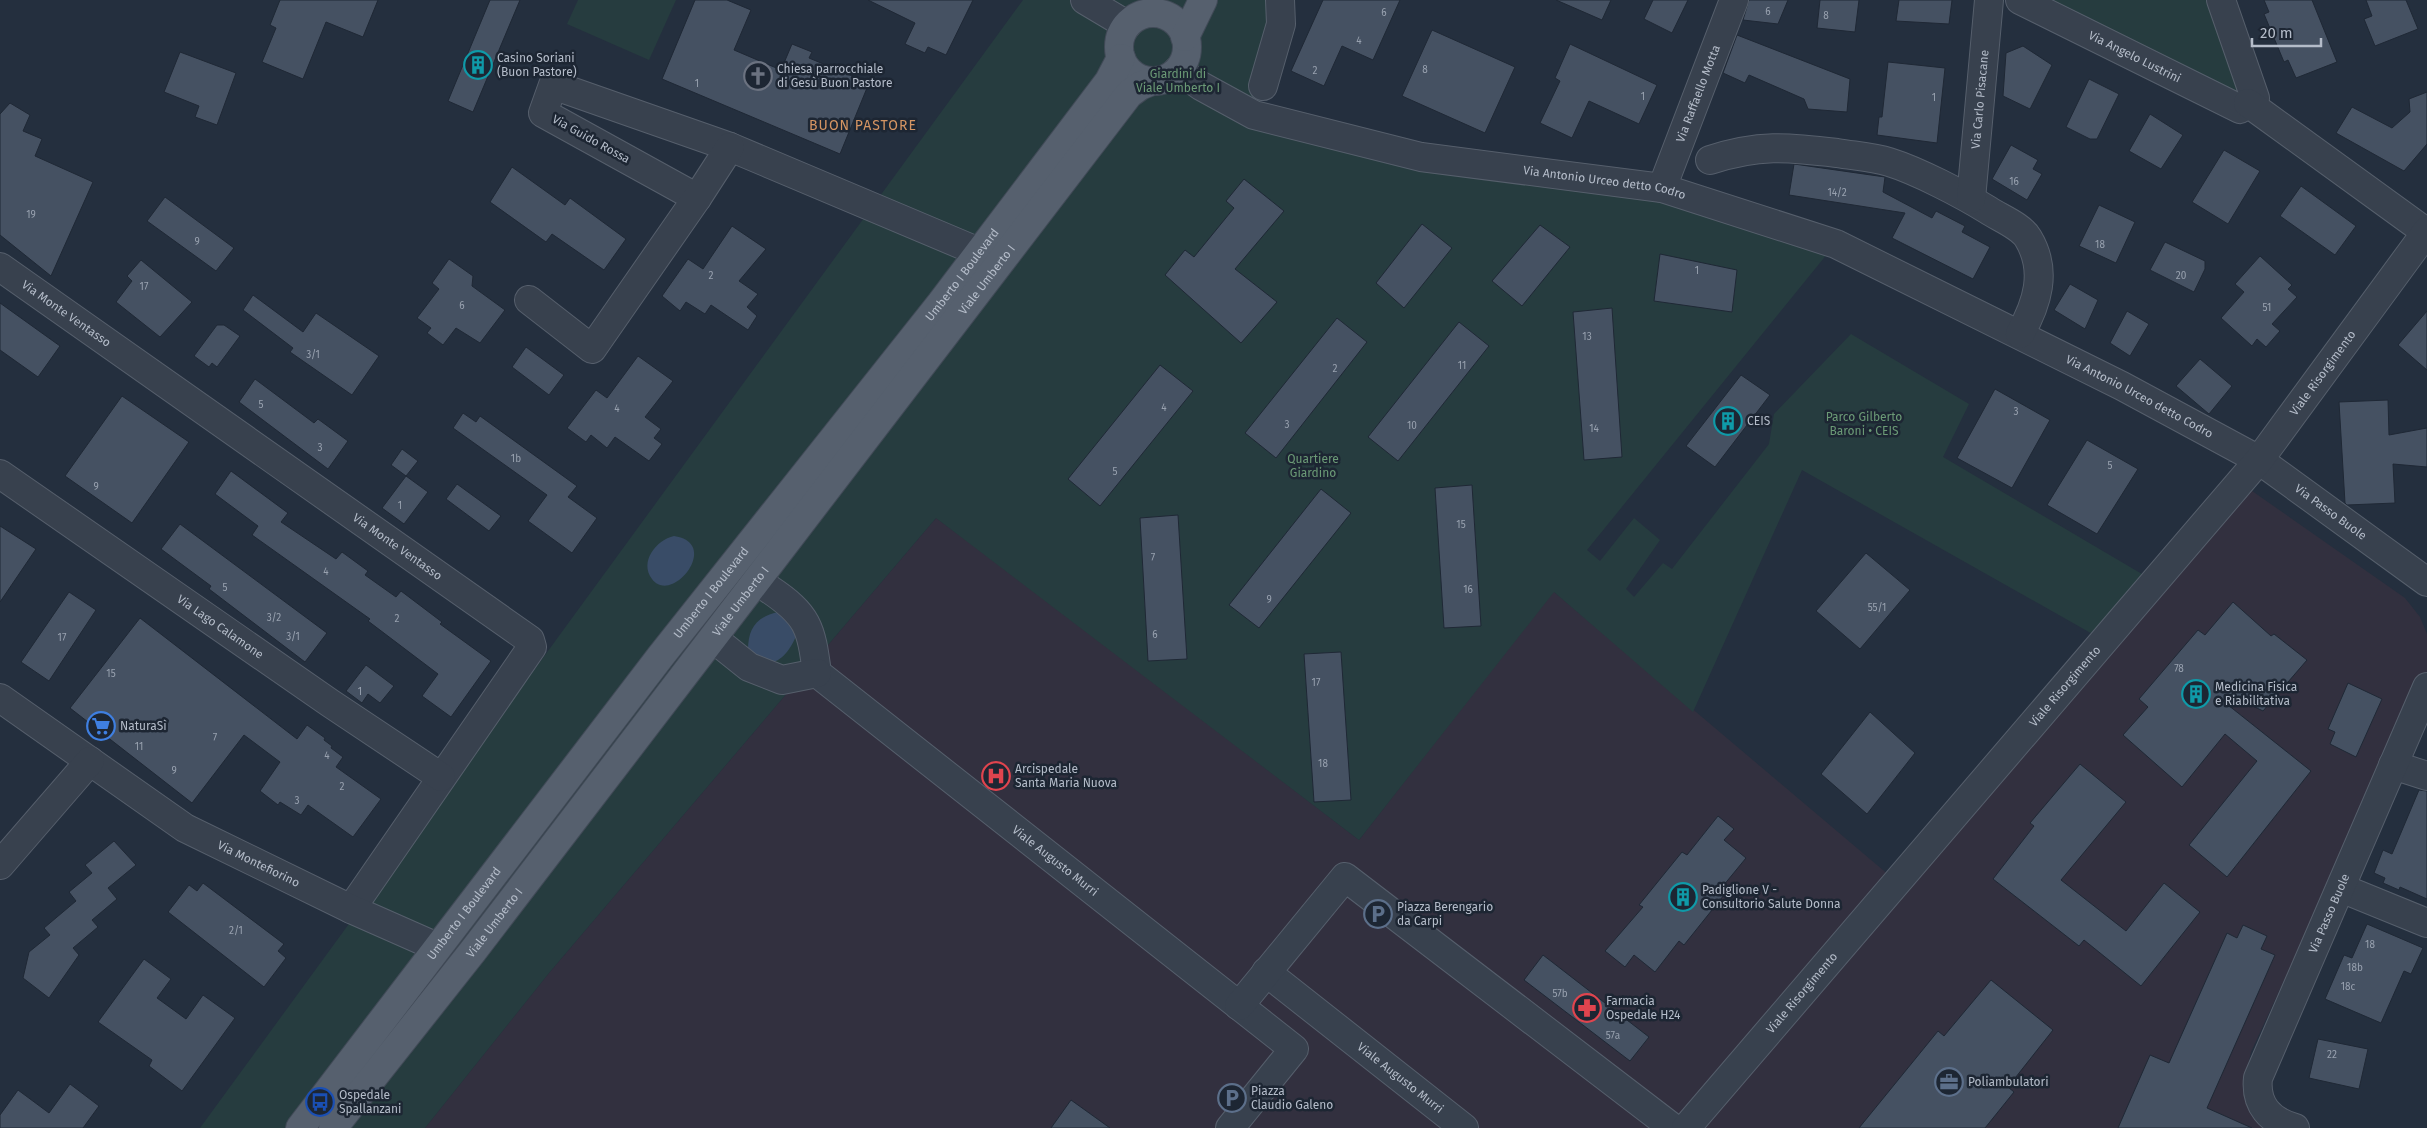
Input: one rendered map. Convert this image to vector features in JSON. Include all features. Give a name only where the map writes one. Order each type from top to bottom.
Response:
[{"type":"main road","points":[[1185,37],[1203,0]]},
{"type":"main road","points":[[1160,6],[1179,25],[1185,37],[1187,49],[1184,60],[1178,70],[1170,76],[1152,81],[1132,74],[1121,58],[1120,41],[1127,24],[1134,18],[1160,6]]},
{"type":"main road","name":"Umberto I Boulevard","points":[[300,1128],[660,657],[833,441],[979,252],[1109,81],[1121,58]]},
{"type":"main road","name":"Viale Umberto I","points":[[333,1128],[473,951],[1129,94],[1140,86],[1152,81]]},
{"type":"street","points":[[1084,0],[1127,24]]},
{"type":"street","points":[[1263,86],[1281,24],[1280,0]]},
{"type":"street","name":"Via Raffaello Motta","points":[[1662,188],[1734,0]]},
{"type":"street","name":"Via Carlo Pisacane","points":[[1971,199],[1990,0]]},
{"type":"street","name":"Via Angelo Lustrini","points":[[2020,0],[2240,109],[2248,103]]},
{"type":"street","points":[[2221,0],[2255,98],[2248,103],[2426,231]]},
{"type":"street","name":"Via Antonio Urceo detto Codro","points":[[1178,70],[1254,115],[1421,157],[1662,188],[1836,244],[2122,386],[2259,460]]},
{"type":"street","name":"Via Guido Rossa","points":[[697,198],[543,113],[553,84],[730,147],[979,252]]},
{"type":"street","points":[[529,300],[592,349],[697,198],[730,147]]},
{"type":"street","points":[[1710,160],[1751,149],[1777,147],[1870,158],[1892,162],[1971,199],[2020,230],[2032,244],[2037,261],[2038,293],[2033,311],[2020,334]]},
{"type":"street","name":"Viale Risorgimento","points":[[1686,1128],[2259,460],[2426,231]]},
{"type":"street","name":"Via Monte Ventasso","points":[[0,267],[530,640],[532,648],[440,777],[351,908]]},
{"type":"street","name":"Via Passo Buole","points":[[2259,460],[2427,582]]},
{"type":"street","name":"Via Lago Calamone","points":[[0,474],[322,698],[440,777]]},
{"type":"street","points":[[724,648],[749,667],[782,680],[816,674],[814,654],[806,622],[791,604],[769,589]]},
{"type":"street","name":"Viale Augusto Murri","points":[[816,674],[1294,1049],[1230,1128]]},
{"type":"street","name":"Via Passo Buole","points":[[2295,1128],[2276,1121],[2264,1108],[2258,1093],[2258,1078],[2427,686]]},
{"type":"street","name":"Via Montefiorino","points":[[0,698],[185,828],[437,947]]},
{"type":"street","points":[[0,865],[90,761]]},
{"type":"street","points":[[2393,765],[2427,776]]},
{"type":"street","points":[[1239,1006],[1345,877],[1673,1128]]},
{"type":"street","points":[[2341,888],[2427,923]]},
{"type":"street","name":"Viale Augusto Murri","points":[[1266,972],[1464,1128]]},
{"type":"shaded area","name":"Arcispedale Santa Maria Nuova","points":[[2245,486],[2405,598],[2420,617],[2427,634],[2427,671],[2251,1052],[2245,1078],[2265,1128],[425,1128],[549,973],[936,518],[1023,582],[1359,840],[1553,591],[1903,887]]},
{"type":"green space","points":[[578,0],[676,0],[649,60],[567,24]]},
{"type":"green space","points":[[1023,0],[1290,0],[1279,66],[1250,120],[1660,194],[1832,248],[1587,550],[1600,561],[1634,518],[1660,540],[1626,589],[1634,597],[1663,563],[1672,569],[1769,444],[1774,414],[1851,334],[1969,404],[1943,457],[2147,577],[2096,636],[1802,470],[1693,712],[1554,592],[1359,840],[936,518],[549,973],[425,1128],[200,1128]]},
{"type":"green space","points":[[2020,0],[2221,0],[2255,98],[2240,109]]},
{"type":"water","points":[[674,536],[688,541],[694,549],[693,560],[689,570],[680,579],[671,585],[661,585],[652,579],[647,566],[651,553],[656,547],[667,538]]},
{"type":"water","points":[[779,612],[790,617],[796,636],[791,647],[778,660],[767,663],[760,661],[748,650],[752,629],[760,620]]},
{"type":"building","points":[[280,0],[378,0],[363,37],[326,22],[303,79],[262,62],[276,28],[270,25]]},
{"type":"building","name":"Casino Soriani (Buon Pastore)","points":[[490,0],[520,0],[473,112],[448,101]]},
{"type":"building","name":"Chiesa parrocchiale di Gesù Buon Pastore","points":[[695,0],[727,0],[751,10],[734,50],[781,70],[792,44],[812,52],[809,58],[869,83],[840,154],[662,79]]},
{"type":"building","points":[[868,0],[973,0],[946,55],[928,47],[925,53],[905,44],[915,23]]},
{"type":"building","points":[[1323,0],[1400,0],[1373,60],[1342,46],[1324,86],[1291,71]]},
{"type":"building","points":[[1556,0],[1611,0],[1602,20]]},
{"type":"building","points":[[1653,0],[1688,0],[1672,33],[1644,19]]},
{"type":"building","points":[[1749,0],[1788,0],[1778,24],[1743,20]]},
{"type":"building","points":[[1820,0],[1859,0],[1855,32],[1817,28]]},
{"type":"building","points":[[1899,0],[1952,0],[1949,24],[1896,21]]},
{"type":"building","points":[[2264,0],[2312,0],[2337,62],[2296,78],[2288,60],[2284,62],[2264,14],[2269,12]]},
{"type":"building","points":[[2366,0],[2406,0],[2418,29],[2375,46],[2364,19],[2372,16]]},
{"type":"building","points":[[1432,30],[1515,67],[1485,133],[1402,96]]},
{"type":"building","points":[[1737,35],[1850,79],[1847,112],[1808,109],[1804,99],[1749,75],[1745,83],[1723,73]]},
{"type":"building","points":[[1570,44],[1657,85],[1639,124],[1589,101],[1572,138],[1540,123],[1560,81],[1555,78]]},
{"type":"building","points":[[2023,46],[2052,65],[2030,109],[2003,96],[2006,53]]},
{"type":"building","points":[[180,52],[236,73],[217,125],[195,117],[199,106],[164,92]]},
{"type":"building","points":[[1888,62],[1945,68],[1937,143],[1877,135],[1879,117],[1882,117]]},
{"type":"building","points":[[2089,79],[2119,94],[2097,139],[2090,139],[2066,127]]},
{"type":"building","points":[[2427,92],[2427,144],[2404,171],[2336,133],[2352,107],[2392,128],[2410,112],[2409,99]]},
{"type":"building","points":[[10,103],[30,115],[23,131],[42,139],[35,156],[93,182],[51,276],[0,235],[0,114]]},
{"type":"building","points":[[2150,114],[2183,135],[2161,169],[2129,151]]},
{"type":"building","points":[[2011,145],[2038,160],[2033,169],[2042,174],[2027,200],[1992,179]]},
{"type":"building","points":[[2224,150],[2260,171],[2228,224],[2192,202]]},
{"type":"building","points":[[1794,164],[1885,177],[1883,192],[1932,218],[1936,211],[1965,226],[1962,232],[1990,247],[1973,279],[1892,238],[1905,213],[1789,195]]},
{"type":"building","points":[[512,167],[565,205],[570,198],[626,239],[604,270],[552,234],[546,242],[490,202]]},
{"type":"building","points":[[1244,179],[1284,211],[1235,269],[1277,302],[1241,343],[1165,275],[1185,250],[1194,257],[1234,208],[1226,201]]},
{"type":"building","points":[[2301,186],[2356,226],[2335,255],[2280,216]]},
{"type":"building","points":[[165,197],[234,248],[216,271],[147,221]]},
{"type":"building","points":[[2099,205],[2135,222],[2116,263],[2079,246]]},
{"type":"building","points":[[1422,224],[1452,248],[1404,308],[1376,283]]},
{"type":"building","points":[[1540,225],[1570,247],[1522,306],[1492,281]]},
{"type":"building","points":[[732,226],[766,249],[739,281],[758,294],[747,307],[757,316],[748,330],[711,305],[705,314],[686,302],[680,311],[662,296],[688,259],[703,269]]},
{"type":"building","points":[[2165,242],[2205,261],[2205,269],[2194,292],[2150,270]]},
{"type":"building","points":[[1660,254],[1737,270],[1732,312],[1654,301]]},
{"type":"building","points":[[2260,256],[2292,285],[2288,289],[2297,297],[2272,324],[2280,331],[2266,347],[2257,339],[2252,346],[2221,318],[2244,292],[2235,284]]},
{"type":"building","points":[[449,259],[473,276],[472,286],[505,310],[480,343],[456,328],[443,345],[427,333],[431,328],[417,318],[439,289],[432,283]]},
{"type":"building","points":[[141,260],[192,302],[160,337],[116,302],[132,281],[127,276]]},
{"type":"building","points":[[2070,284],[2098,300],[2085,329],[2054,310]]},
{"type":"building","points":[[253,295],[303,332],[316,313],[379,356],[352,395],[290,352],[293,348],[243,310]]},
{"type":"building","points":[[0,303],[60,346],[38,377],[0,350]]},
{"type":"building","points":[[1612,308],[1622,457],[1584,460],[1573,312]]},
{"type":"building","points":[[2127,311],[2149,324],[2130,356],[2110,343]]},
{"type":"building","points":[[2427,311],[2427,370],[2398,345]]},
{"type":"building","points":[[1337,318],[1367,342],[1276,458],[1245,433]]},
{"type":"building","points":[[1459,322],[1489,346],[1398,461],[1368,437]]},
{"type":"building","points":[[217,325],[224,325],[240,336],[217,367],[212,363],[209,367],[194,356]]},
{"type":"building","points":[[526,347],[564,375],[549,395],[512,367]]},
{"type":"building","points":[[638,356],[673,381],[645,417],[661,429],[654,438],[662,444],[649,461],[615,437],[607,448],[591,435],[586,442],[567,428],[596,390],[607,398]]},
{"type":"building","points":[[2200,359],[2232,386],[2209,414],[2176,386]]},
{"type":"building","points":[[1160,365],[1193,391],[1100,506],[1068,479]]},
{"type":"building","name":"CEIS","points":[[1741,375],[1770,395],[1715,467],[1686,446]]},
{"type":"building","points":[[255,379],[314,423],[318,419],[348,441],[328,469],[239,402]]},
{"type":"building","points":[[1995,389],[2050,420],[2012,488],[1957,458]]},
{"type":"building","points":[[122,396],[189,442],[132,523],[65,476]]},
{"type":"building","points":[[2388,400],[2389,435],[2427,428],[2427,467],[2393,464],[2395,503],[2347,505],[2345,503],[2339,402]]},
{"type":"building","points":[[463,413],[476,422],[480,416],[577,486],[568,497],[597,518],[572,553],[528,521],[547,495],[453,428]]},
{"type":"building","points":[[2087,440],[2138,469],[2097,534],[2047,505]]},
{"type":"building","points":[[402,449],[418,461],[406,476],[391,465]]},
{"type":"building","points":[[231,471],[288,513],[281,522],[336,559],[342,552],[368,571],[365,575],[396,597],[401,591],[442,622],[440,624],[491,661],[451,717],[422,696],[438,674],[368,621],[370,619],[252,535],[258,526],[215,494]]},
{"type":"building","points":[[406,476],[428,492],[404,524],[382,508]]},
{"type":"building","points":[[457,484],[501,516],[489,531],[446,499]]},
{"type":"building","points":[[1472,485],[1481,626],[1444,628],[1435,488]]},
{"type":"building","points":[[1321,489],[1351,513],[1259,628],[1229,605]]},
{"type":"building","points":[[1178,515],[1187,659],[1148,661],[1140,518]]},
{"type":"building","points":[[180,524],[327,633],[305,662],[209,589],[211,586],[161,549]]},
{"type":"building","points":[[0,526],[36,549],[0,602]]},
{"type":"building","points":[[1866,553],[1910,590],[1860,649],[1816,611]]},
{"type":"building","points":[[69,592],[96,610],[49,681],[21,662]]},
{"type":"building","points":[[2233,602],[2271,636],[2274,634],[2307,660],[2263,711],[2228,694],[2223,701],[2311,771],[2227,877],[2189,845],[2257,761],[2225,734],[2182,787],[2123,735],[2148,707],[2139,699],[2198,630],[2205,635]]},
{"type":"building","points":[[140,618],[297,739],[307,725],[325,738],[324,740],[332,746],[331,748],[343,757],[336,767],[381,799],[353,837],[308,805],[301,815],[280,802],[278,805],[260,791],[280,762],[244,735],[192,803],[70,708]]},
{"type":"building","points":[[1341,652],[1351,800],[1314,802],[1304,654]]},
{"type":"building","points":[[366,665],[394,686],[380,703],[368,694],[362,703],[346,691]]},
{"type":"building","points":[[2348,683],[2382,699],[2356,757],[2330,744],[2335,732],[2328,729]]},
{"type":"building","points":[[1870,712],[1915,753],[1867,814],[1821,774]]},
{"type":"building","points":[[2080,764],[2126,802],[2061,880],[2126,931],[2164,883],[2200,912],[2141,986],[2084,940],[2079,946],[1993,879],[2034,826],[2030,823]]},
{"type":"building","points":[[2419,790],[2427,791],[2427,899],[2400,887],[2399,890],[2383,883],[2385,878],[2374,873],[2383,850],[2392,854]]},
{"type":"building","name":"Padiglione V - Consultorio Salute Donna","points":[[1718,816],[1734,829],[1724,840],[1746,858],[1723,886],[1728,890],[1684,945],[1679,941],[1655,972],[1634,955],[1625,967],[1605,951],[1643,907],[1639,905],[1682,852],[1687,855]]},
{"type":"building","points":[[114,841],[136,865],[108,888],[117,899],[92,920],[98,927],[73,948],[79,955],[49,998],[23,978],[29,952],[50,935],[44,928],[76,901],[69,892],[92,873],[85,865]]},
{"type":"building","points":[[203,883],[284,944],[278,951],[286,958],[264,987],[168,912],[189,885],[197,891]]},
{"type":"building","points":[[2367,924],[2423,948],[2411,974],[2404,971],[2381,1023],[2325,999],[2344,955],[2352,958]]},
{"type":"building","points":[[2243,925],[2267,936],[2261,949],[2275,955],[2207,1108],[2252,1128],[2118,1128],[2150,1055],[2169,1063],[2227,933],[2237,938]]},
{"type":"building","name":"Farmacia Ospedale H24","points":[[1543,955],[1649,1037],[1630,1061],[1524,980]]},
{"type":"building","points":[[144,959],[171,979],[157,998],[186,1019],[203,995],[235,1018],[182,1091],[149,1066],[152,1060],[98,1022]]},
{"type":"building","name":"Poliambulatori","points":[[1991,980],[2053,1030],[2008,1087],[2014,1092],[1985,1128],[1859,1128],[1938,1031],[1944,1036]]},
{"type":"building","points":[[2318,1039],[2368,1049],[2359,1089],[2309,1078]]},
{"type":"building","points":[[70,1084],[99,1106],[83,1128],[0,1128],[0,1115],[18,1090],[49,1113]]},
{"type":"building","points":[[1071,1100],[1110,1128],[1051,1128]]},
{"type":"place","name":"Casino Soriani (Buon Pastore)","points":[[478,65]]},
{"type":"place","name":"Chiesa parrocchiale di Gesù Buon Pastore","points":[[758,76]]},
{"type":"place","name":"CEIS","points":[[1728,421]]},
{"type":"place","name":"Medicina Fisica e Riabilitativa","points":[[2196,694]]},
{"type":"place","name":"NaturaSì","points":[[101,726]]},
{"type":"place","name":"Arcispedale Santa Maria Nuova","points":[[996,776]]},
{"type":"place","name":"Padiglione V - Consultorio Salute Donna","points":[[1683,897]]},
{"type":"place","name":"Piazza Berengario da Carpi","points":[[1378,914]]},
{"type":"place","name":"Farmacia Ospedale H24","points":[[1587,1008]]},
{"type":"place","name":"Poliambulatori","points":[[1949,1082]]},
{"type":"place","name":"Piazza Claudio Galeno","points":[[1232,1098]]},
{"type":"place","name":"Ospedale Spallanzani","points":[[320,1102]]},
{"type":"district","name":"BUON PASTORE","points":[[863,125]]},
{"type":"park label","name":"Giardini di Viale Umberto I","points":[[1178,81]]},
{"type":"park label","name":"Parco Gilberto Baroni • CEIS","points":[[1864,424]]},
{"type":"park label","name":"Quartiere Giardino","points":[[1313,466]]}]
